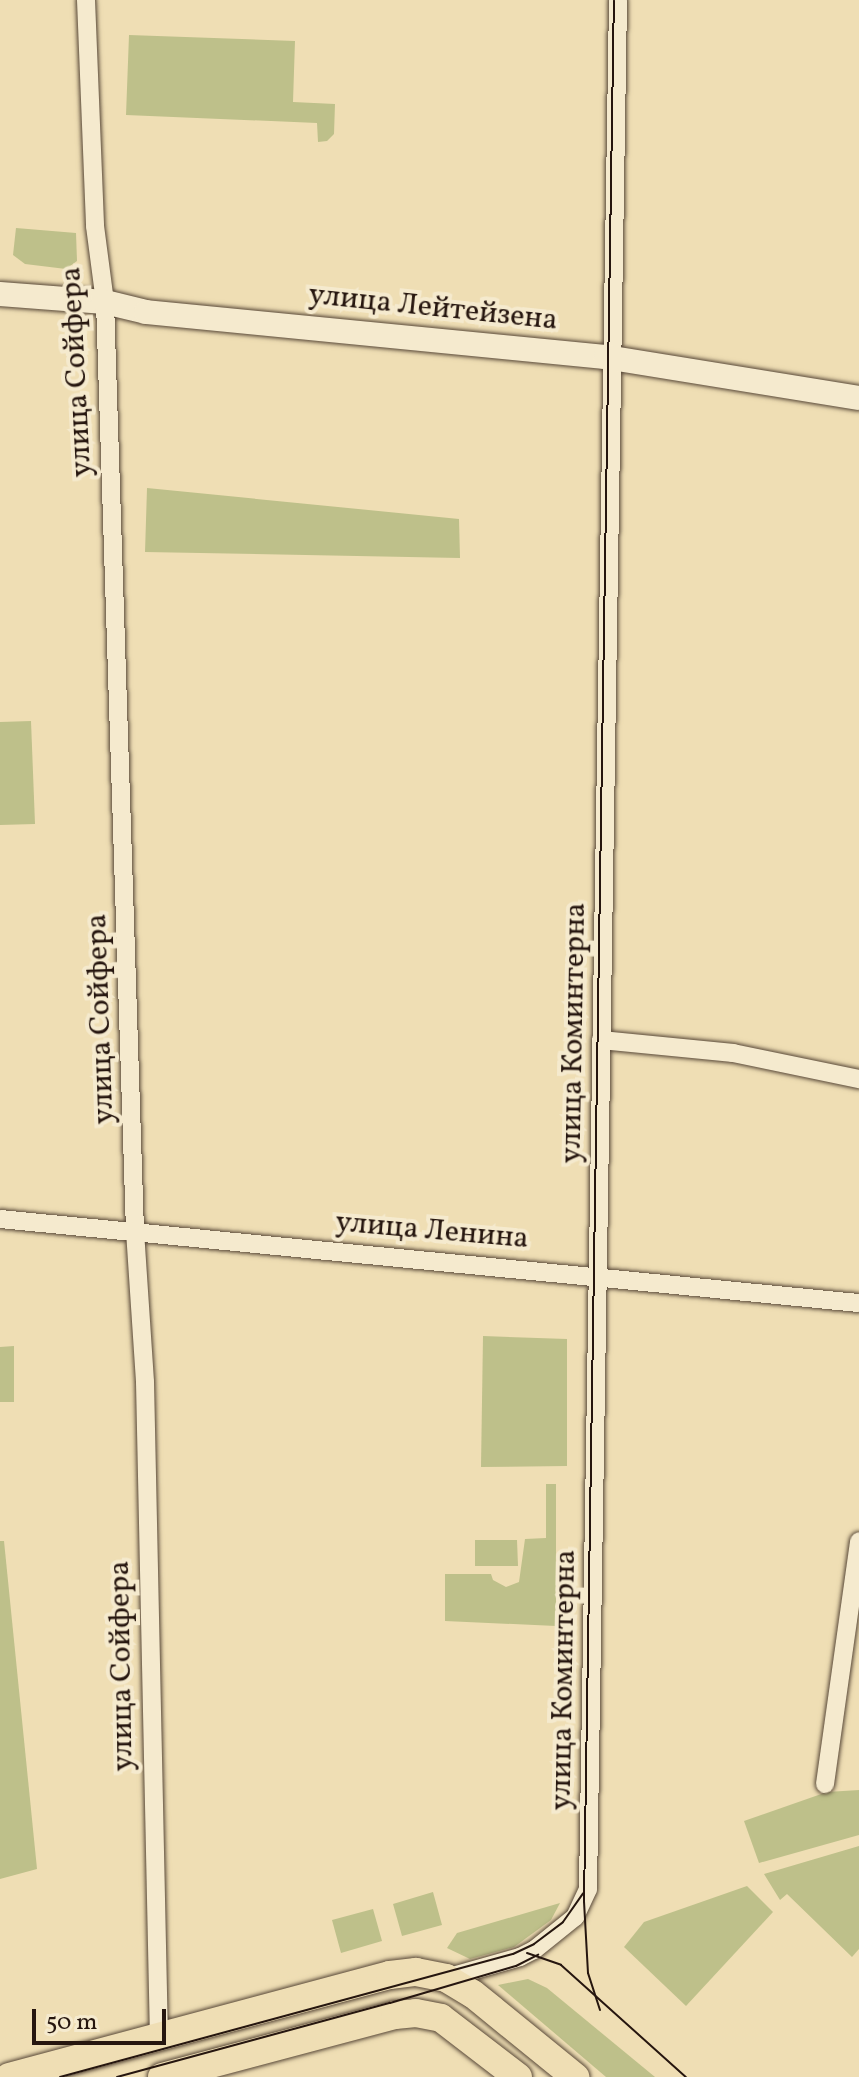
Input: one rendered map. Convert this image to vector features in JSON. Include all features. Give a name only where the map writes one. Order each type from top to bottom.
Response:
[{"type":"main road","points":[[9,2077],[390,1975],[416,1972],[446,1978],[500,2015],[575,2077]]},
{"type":"main road","points":[[162,2077],[240,2067],[395,2015],[416,2013],[441,2018],[518,2077]]},
{"type":"street","name":"улица Сойфера","points":[[86,0],[95,226],[105,302],[135,1231],[145,1382],[159,2037]]},
{"type":"street","name":"улица Коминтерна","points":[[446,1978],[520,1957],[534,1950],[575,1917],[588,1889],[618,0]]},
{"type":"street","name":"улица Лейтейзена","points":[[0,294],[105,302],[146,312],[610,357],[859,398]]},
{"type":"street","points":[[601,1040],[733,1053],[859,1079]]},
{"type":"street","name":"улица Ленина","points":[[0,1219],[600,1275],[859,1303]]},
{"type":"street","points":[[825,1784],[859,1541]]},
{"type":"green space","points":[[129,35],[295,41],[293,102],[335,104],[334,134],[327,141],[318,142],[317,123],[126,115]]},
{"type":"green space","points":[[16,228],[76,233],[77,261],[66,269],[25,264],[13,255]]},
{"type":"green space","points":[[147,488],[459,519],[460,558],[145,552]]},
{"type":"green space","points":[[31,721],[35,824],[0,825],[0,722]]},
{"type":"green space","points":[[483,1336],[567,1339],[567,1466],[481,1467]]},
{"type":"green space","points":[[14,1346],[14,1402],[0,1402],[0,1347]]},
{"type":"green space","points":[[546,1484],[556,1484],[556,1626],[445,1621],[445,1574],[491,1574],[493,1580],[506,1587],[519,1582],[525,1539],[546,1538]]},
{"type":"green space","points":[[475,1540],[517,1540],[518,1566],[475,1566]]},
{"type":"green space","points":[[0,1541],[4,1541],[37,1869],[0,1879]]},
{"type":"green space","points":[[859,1790],[859,1835],[759,1863],[744,1821],[827,1792]]},
{"type":"green space","points":[[859,1846],[859,1949],[852,1957],[787,1894],[780,1900],[764,1874]]},
{"type":"green space","points":[[747,1886],[773,1912],[686,2006],[624,1947],[644,1922]]},
{"type":"green space","points":[[433,1892],[442,1925],[402,1936],[393,1904]]},
{"type":"green space","points":[[560,1903],[551,1920],[514,1947],[470,1959],[447,1948],[457,1933]]},
{"type":"green space","points":[[373,1909],[382,1941],[341,1953],[332,1920]]},
{"type":"green space","points":[[528,1979],[547,1988],[655,2077],[606,2077],[498,1985]]},
{"type":"tram line","points":[[600,2010],[588,1973],[584,1902],[614,0]]},
{"type":"tram line","points":[[60,2077],[513,1954],[534,1944],[563,1922],[583,1893]]},
{"type":"tram line","points":[[527,1953],[561,1965],[686,2077]]},
{"type":"tram line","points":[[117,2077],[390,2003],[516,1966],[538,1955]]}]
